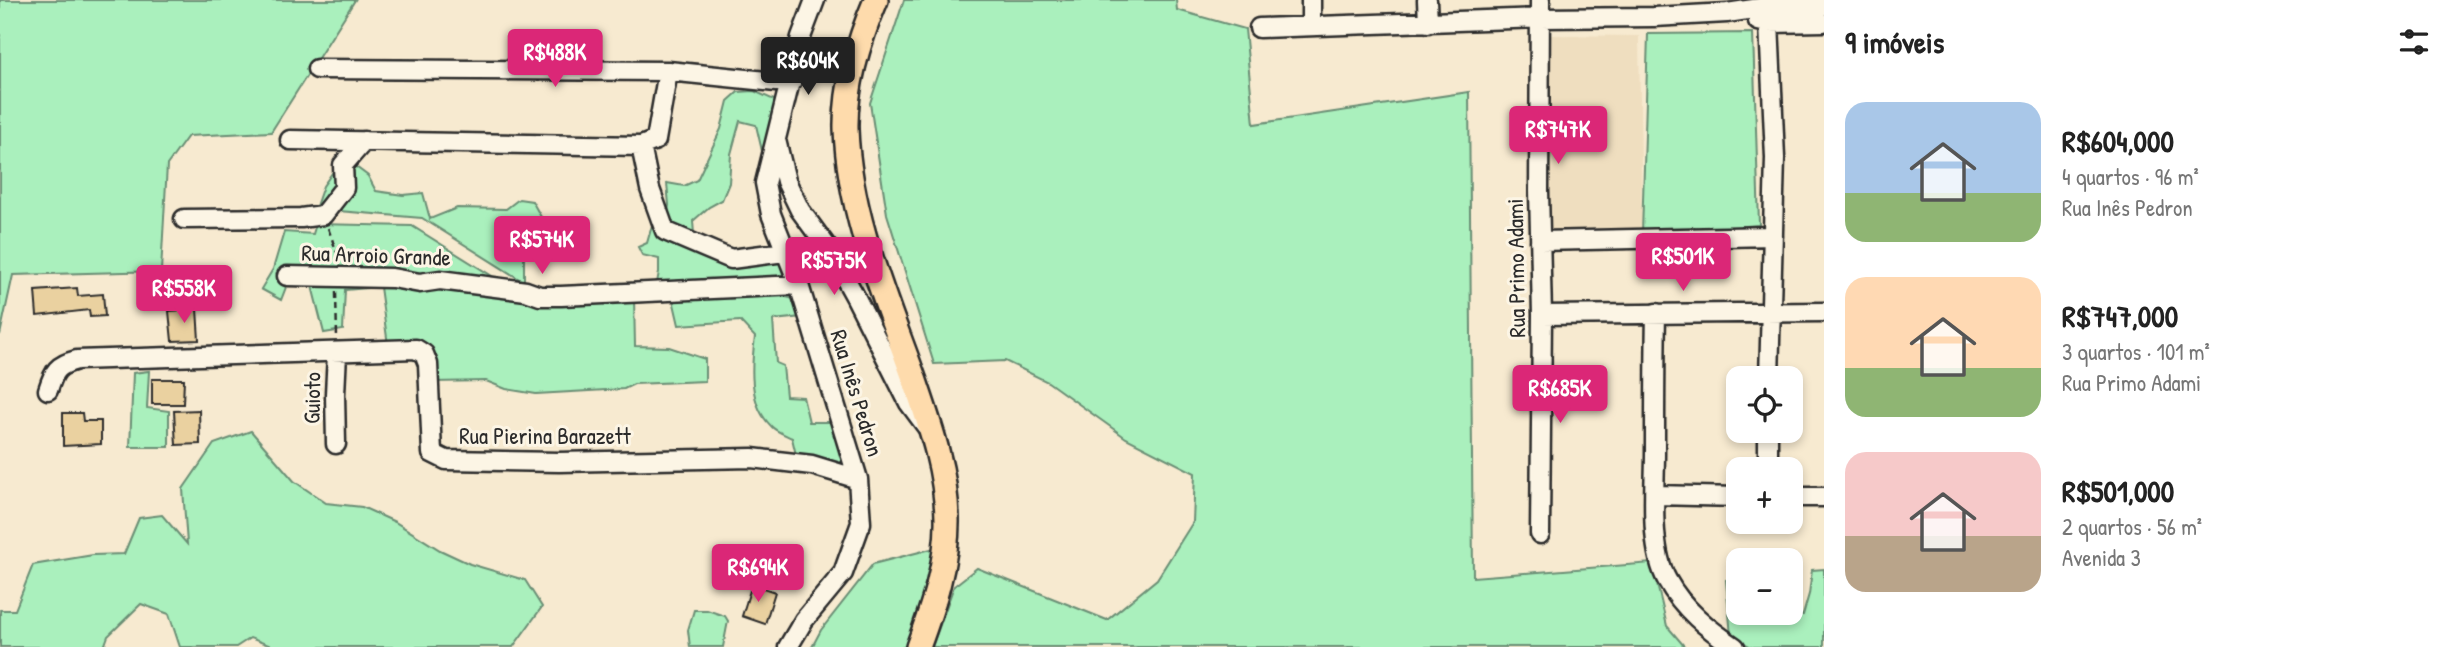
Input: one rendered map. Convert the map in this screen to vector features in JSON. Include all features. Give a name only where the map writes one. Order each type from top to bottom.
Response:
[{"type":"main road","points":[[876,0],[862,32],[849,90],[846,127],[850,169],[869,248],[934,436],[944,482],[946,544],[934,601],[918,647]]},
{"type":"street","name":"Rua Inês Pedron","points":[[788,647],[804,620],[843,573],[854,549],[861,523],[858,479],[799,285],[771,215],[765,183],[801,37],[815,0]]},
{"type":"street","points":[[1311,0],[1311,26]]},
{"type":"street","points":[[1427,0],[1428,23]]},
{"type":"street","points":[[1259,28],[1428,23],[1540,9],[1654,9],[1727,13],[1824,6]]},
{"type":"street","name":"Rua Primo Adami","points":[[1540,9],[1540,534]]},
{"type":"street","points":[[1768,10],[1824,22]]},
{"type":"street","points":[[1768,10],[1775,158],[1769,366]]},
{"type":"street","points":[[317,69],[668,71],[776,82],[792,81]]},
{"type":"street","points":[[290,140],[641,146],[656,140],[668,71]]},
{"type":"street","name":"Rua Inês Pedron","points":[[776,140],[786,181],[800,210],[830,251],[909,403],[934,436]]},
{"type":"street","points":[[184,219],[301,218],[323,215],[344,188],[343,165],[364,141]]},
{"type":"street","points":[[641,146],[650,189],[665,231],[731,259],[785,252]]},
{"type":"street","points":[[1540,241],[1773,236]]},
{"type":"street","name":"Rua Arroio Grande","points":[[287,276],[392,278],[420,283],[440,280],[526,291],[540,296],[799,285]]},
{"type":"street","points":[[1542,315],[1824,312]]},
{"type":"street","points":[[1656,313],[1657,548],[1665,578],[1680,600],[1696,618],[1735,647]]},
{"type":"street","name":"Rua Pierina Barazett","points":[[48,390],[54,372],[61,364],[77,360],[416,349],[424,354],[428,364],[432,453],[446,460],[559,462],[752,458],[812,465],[858,479]]},
{"type":"street","name":"Guioto","points":[[336,444],[337,353]]},
{"type":"street","points":[[1655,495],[1726,497]]},
{"type":"street","points":[[1803,497],[1824,496]]},
{"type":"shaded area","points":[[1548,35],[1639,36],[1642,234],[1549,236]]},
{"type":"green space","points":[[0,0],[355,0],[271,132],[188,136],[167,165],[161,271],[13,275],[0,335]]},
{"type":"green space","points":[[904,0],[1176,0],[1177,10],[1245,29],[1254,124],[1469,92],[1473,577],[1652,563],[1667,626],[1685,647],[932,647],[954,586],[977,568],[1107,620],[1157,579],[1193,522],[1195,473],[1126,438],[1048,382],[1005,361],[934,364],[887,214],[870,103]]},
{"type":"green space","points":[[1753,33],[1759,225],[1642,234],[1648,34]]},
{"type":"green space","points":[[754,91],[783,104],[762,151],[756,125],[740,121],[731,154],[729,183],[722,200],[693,221],[695,247],[784,258],[793,278],[657,283],[659,259],[642,255],[638,247],[647,243],[653,222],[666,226],[669,205],[667,183],[684,186],[697,180],[721,129],[728,101],[738,92]]},
{"type":"green space","points":[[352,164],[368,176],[376,191],[403,195],[423,193],[430,219],[457,208],[506,209],[519,199],[532,201],[555,242],[549,254],[524,252],[524,282],[422,218],[315,209],[323,186],[337,166]]},
{"type":"green space","points":[[316,224],[412,226],[537,304],[634,297],[635,346],[669,347],[705,359],[705,381],[634,384],[624,389],[536,394],[506,389],[486,381],[434,382],[431,350],[388,345],[380,287],[345,290],[343,330],[324,333],[311,282],[288,282],[281,300],[261,289],[273,269],[284,232],[313,234]]},
{"type":"green space","points":[[754,289],[798,300],[802,317],[773,320],[776,363],[783,366],[786,396],[803,397],[809,422],[835,422],[847,465],[831,465],[796,455],[792,438],[774,429],[764,418],[753,385],[755,337],[740,321],[679,325],[672,295]]},
{"type":"green space","points":[[149,371],[147,408],[169,411],[169,447],[130,447],[133,373]]},
{"type":"green space","points":[[251,431],[294,481],[326,503],[362,507],[395,522],[440,550],[470,564],[525,580],[542,607],[513,647],[274,647],[250,638],[236,647],[180,647],[169,614],[141,604],[108,636],[104,647],[0,647],[0,610],[15,610],[33,565],[93,555],[124,554],[139,518],[162,515],[187,544],[183,489],[214,444]]},
{"type":"green space","points":[[939,547],[909,647],[812,647],[821,630],[873,564]]},
{"type":"green space","points":[[1824,569],[1824,647],[1751,647],[1731,636],[1730,625],[1803,625],[1812,570]]},
{"type":"green space","points":[[694,610],[707,610],[725,616],[728,621],[723,647],[690,647],[688,630]]},
{"type":"building","points":[[77,288],[78,296],[103,294],[105,316],[90,317],[89,310],[37,316],[35,291]]},
{"type":"building","points":[[197,309],[199,340],[172,341],[169,311]]},
{"type":"building","points":[[152,379],[184,379],[183,404],[152,404]]},
{"type":"building","points":[[199,410],[200,444],[176,445],[174,411]]},
{"type":"building","points":[[63,413],[82,413],[83,421],[101,421],[101,444],[63,446]]},
{"type":"building","points":[[752,584],[775,592],[765,624],[742,616]]}]
